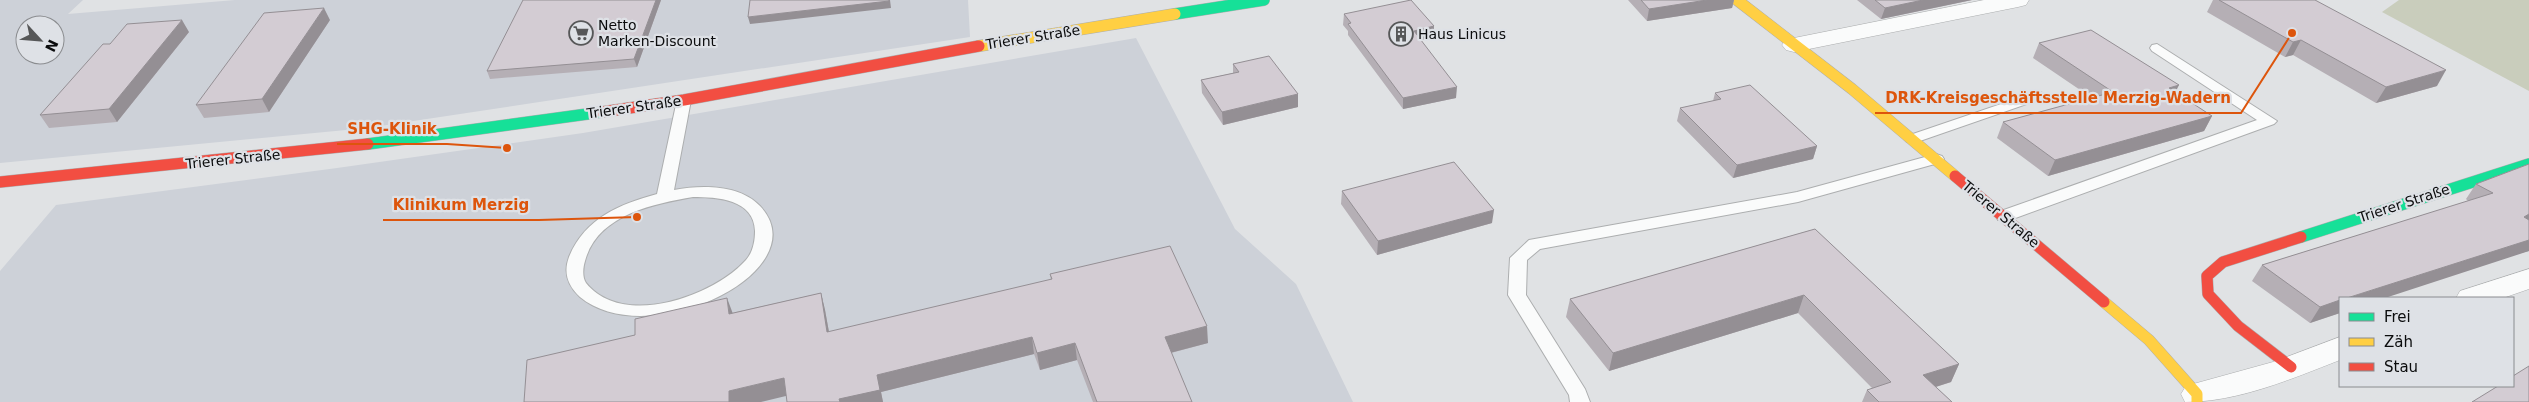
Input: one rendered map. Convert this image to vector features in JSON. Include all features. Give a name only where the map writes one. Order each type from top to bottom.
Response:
[{"type":"street","name":"Trierer Straße","points":[[0,182],[334,149],[684,100],[993,44],[1264,0]]},
{"type":"street","name":"Trierer Straße","points":[[1737,0],[1912,139],[2149,340],[2197,398],[2291,367],[2339,348]]},
{"type":"street","points":[[1794,44],[2018,0]]},
{"type":"street","name":"Trierer Straße","points":[[2291,367],[2238,326],[2208,294],[2207,276],[2223,262],[2529,164]]},
{"type":"street","points":[[2474,297],[2529,279]]},
{"type":"lane","points":[[2004,216],[2268,121],[2157,48]]},
{"type":"lane","points":[[1912,139],[2039,96]]},
{"type":"lane","points":[[664,196],[684,100]]},
{"type":"lane","points":[[1580,402],[1578,394],[1517,295],[1519,258],[1535,244],[1798,197],[1936,159]]},
{"type":"lane","points":[[693,192],[719,193],[741,199],[756,211],[764,226],[764,243],[753,262],[737,278],[716,292],[690,302],[662,309],[634,311],[609,307],[590,298],[578,284],[574,268],[580,250],[593,232],[613,217],[637,204],[664,196],[693,192]]},
{"type":"shaded area","points":[[0,0],[83,0],[68,14],[235,0],[968,0],[970,37],[367,128],[0,163]]},
{"type":"shaded area","points":[[1136,38],[1235,229],[1296,284],[1353,402],[0,402],[0,271],[56,205],[583,133]]},
{"type":"green space","points":[[2399,0],[2529,0],[2529,91],[2382,12]]},
{"type":"building","name":"Netto Marken-Discount","points":[[523,0],[656,0],[634,59],[487,71]]},
{"type":"building","points":[[750,0],[889,0],[889,1],[748,17]]},
{"type":"building","points":[[1411,0],[1434,26],[1414,31],[1457,87],[1403,98],[1348,24],[1351,23],[1344,14]]},
{"type":"building","points":[[1641,0],[1707,0],[1649,9]]},
{"type":"building","points":[[1875,0],[1923,0],[1885,8]]},
{"type":"building","points":[[2219,0],[2315,0],[2446,70],[2386,87],[2301,40],[2293,42]]},
{"type":"building","points":[[324,8],[262,99],[196,105],[264,13]]},
{"type":"building","points":[[182,20],[109,109],[40,115],[103,44],[110,44],[127,24]]},
{"type":"building","points":[[2091,30],[2179,85],[2169,88],[2212,116],[2055,160],[2003,122],[2113,92],[2039,43]]},
{"type":"building","points":[[1269,56],[1298,94],[1222,112],[1201,80],[1239,72],[1233,64]]},
{"type":"building","points":[[1750,85],[1817,146],[1737,165],[1680,108],[1721,99],[1715,93]]},
{"type":"building","points":[[1454,162],[1494,210],[1378,241],[1342,191]]},
{"type":"building","points":[[2529,164],[2529,214],[2524,217],[2529,220],[2529,240],[2350,297],[2339,297],[2339,300],[2320,307],[2262,265],[2493,193],[2476,184]]},
{"type":"building","points":[[1815,229],[1959,364],[1923,375],[1952,402],[1879,402],[1867,390],[1891,382],[1804,295],[1613,353],[1570,299]]},
{"type":"building","points":[[1170,246],[1207,326],[1165,337],[1192,402],[1097,402],[1075,343],[1037,353],[1032,337],[877,375],[880,390],[839,399],[840,402],[787,402],[784,378],[729,391],[729,402],[524,402],[527,360],[635,335],[635,319],[727,298],[729,314],[821,293],[827,332],[1052,279],[1050,274]]},
{"type":"building","points":[[2529,366],[2529,402],[2472,402],[2496,387],[2514,387],[2514,375]]},
{"type":"traffic: fast","points":[[1175,14],[1264,0]]},
{"type":"traffic: fast","points":[[368,144],[602,112]]},
{"type":"traffic: fast","points":[[2301,237],[2529,164]]},
{"type":"traffic: slow","points":[[1737,0],[1852,89],[1955,176]]},
{"type":"traffic: slow","points":[[979,46],[1175,14]]},
{"type":"traffic: slow","points":[[2104,302],[2149,340],[2197,394],[2197,402]]},
{"type":"traffic: jam","points":[[602,112],[684,100],[979,46]]},
{"type":"traffic: jam","points":[[0,182],[368,144]]},
{"type":"traffic: jam","points":[[1955,176],[2104,302]]},
{"type":"traffic: jam","points":[[2291,367],[2238,326],[2208,294],[2207,276],[2223,262],[2301,237]]},
{"type":"place","name":"Netto Marken-Discount","points":[[581,33]]},
{"type":"place","name":"DRK-Kreisgeschäftsstelle Merzig-Wadern","points":[[2292,33]]},
{"type":"place","name":"Haus Linicus","points":[[1401,34]]},
{"type":"place","name":"SHG-Klinik","points":[[507,148]]},
{"type":"place","name":"Klinikum Merzig","points":[[637,217]]}]
